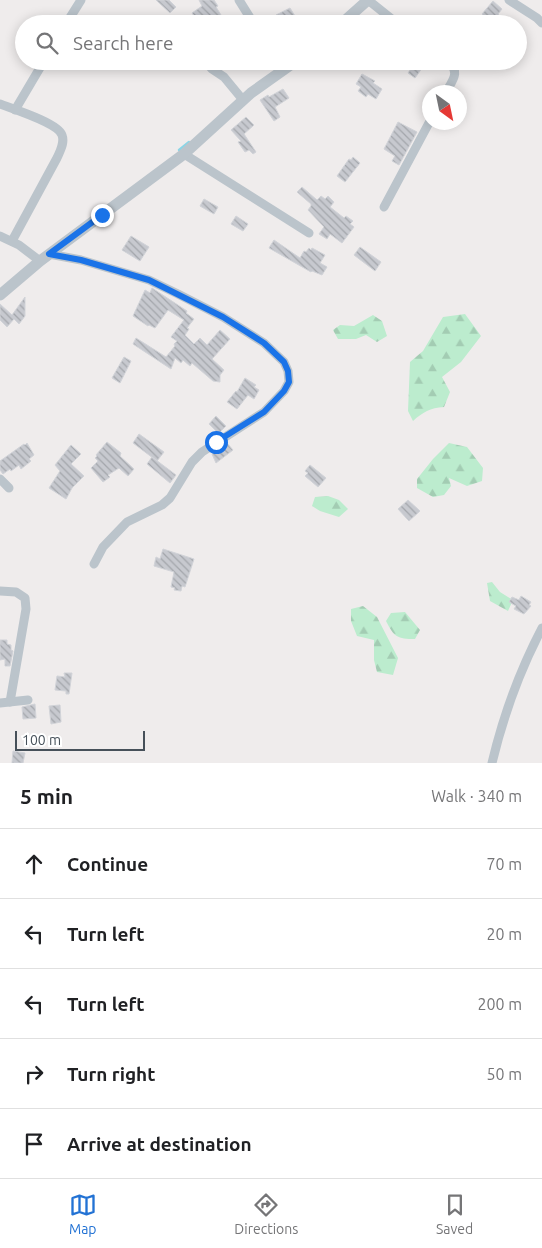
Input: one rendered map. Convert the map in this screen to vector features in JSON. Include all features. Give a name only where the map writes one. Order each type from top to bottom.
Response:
[{"type":"street","points":[[72,15],[81,0]]},
{"type":"street","points":[[239,0],[248,15]]},
{"type":"street","points":[[351,15],[368,0],[387,15]]},
{"type":"street","points":[[508,0],[542,23]]},
{"type":"street","points":[[15,110],[39,70]]},
{"type":"street","points":[[214,70],[224,77],[243,100]]},
{"type":"street","points":[[450,85],[455,78],[455,70]]},
{"type":"street","points":[[0,295],[44,258],[184,154],[243,100],[283,71]]},
{"type":"street","points":[[0,104],[59,130],[63,139],[63,145],[57,158],[12,241]]},
{"type":"street","points":[[384,207],[425,130]]},
{"type":"street","points":[[184,154],[309,233]]},
{"type":"street","points":[[0,236],[44,258],[81,260],[149,280],[223,317],[264,343],[284,362],[288,371],[289,382],[284,391],[264,412],[202,452],[192,462],[170,498],[162,505],[127,522],[103,547],[94,564]]},
{"type":"street","points":[[0,479],[9,488]]},
{"type":"street","points":[[0,591],[16,592],[25,598],[26,609],[10,702]]},
{"type":"street","points":[[492,763],[510,704],[530,650],[542,628]]},
{"type":"street","points":[[0,703],[28,700]]},
{"type":"green space","points":[[465,314],[481,336],[461,362],[442,377],[450,392],[444,407],[427,411],[413,421],[408,411],[410,362],[423,351],[443,317]]},
{"type":"green space","points":[[373,315],[382,321],[387,336],[377,342],[366,335],[356,339],[338,339],[333,330],[340,325],[354,326]]},
{"type":"green space","points":[[449,443],[467,447],[483,468],[482,481],[467,486],[449,478],[451,486],[444,495],[433,497],[417,488],[417,479]]},
{"type":"green space","points":[[328,496],[339,500],[348,509],[339,517],[320,511],[312,506],[315,497]]},
{"type":"green space","points":[[492,582],[500,592],[513,600],[508,611],[490,601],[487,583]]},
{"type":"green space","points":[[363,606],[377,617],[398,658],[393,675],[377,672],[374,660],[374,640],[357,636],[351,621],[351,609]]},
{"type":"green space","points":[[405,612],[420,630],[415,639],[400,638],[391,631],[386,621],[391,613]]},
{"type":"building","points":[[156,0],[169,0],[176,7],[170,13]]},
{"type":"building","points":[[199,0],[214,0],[221,15],[193,15],[192,13],[202,6]]},
{"type":"building","points":[[493,1],[502,9],[499,15],[482,14]]},
{"type":"building","points":[[290,8],[294,15],[276,15]]},
{"type":"building","points":[[410,70],[421,70],[415,78],[408,73]]},
{"type":"building","points":[[362,74],[375,81],[373,83],[382,89],[376,99],[368,94],[366,97],[358,91],[361,87],[356,84]]},
{"type":"building","points":[[283,89],[289,98],[275,107],[280,117],[274,121],[260,100]]},
{"type":"building","points":[[246,117],[254,125],[244,134],[256,152],[253,154],[249,150],[245,152],[238,142],[241,141],[231,130]]},
{"type":"building","points":[[398,122],[417,132],[399,165],[392,161],[395,156],[384,149]]},
{"type":"building","points":[[353,157],[360,163],[345,182],[337,176],[349,159],[351,160]]},
{"type":"building","points":[[302,187],[317,200],[321,196],[325,199],[328,196],[334,202],[330,207],[344,218],[346,216],[353,221],[350,224],[354,227],[342,243],[330,234],[327,239],[319,234],[324,227],[308,210],[311,204],[297,192]]},
{"type":"building","points":[[204,199],[218,207],[214,214],[200,206]]},
{"type":"building","points":[[236,216],[248,224],[243,231],[231,224]]},
{"type":"building","points":[[131,236],[149,247],[140,261],[122,250]]},
{"type":"building","points":[[274,240],[300,258],[304,251],[306,252],[309,248],[311,250],[312,248],[325,255],[320,263],[327,267],[322,275],[311,272],[269,248]]},
{"type":"building","points":[[360,247],[381,262],[375,271],[354,255]]},
{"type":"building","points":[[152,288],[187,311],[186,313],[194,319],[187,328],[189,329],[185,335],[194,344],[200,338],[207,345],[220,330],[230,339],[212,359],[224,370],[220,375],[220,382],[213,381],[192,363],[190,366],[183,360],[181,363],[175,358],[171,369],[133,344],[136,338],[166,357],[177,341],[171,337],[184,320],[168,310],[155,328],[148,326],[133,316],[145,290],[150,293]]},
{"type":"building","points":[[25,297],[25,316],[19,324],[14,319],[7,327],[0,320],[0,304],[12,315]]},
{"type":"building","points":[[124,357],[131,361],[120,383],[112,378]]},
{"type":"building","points":[[245,378],[256,385],[254,387],[259,390],[254,399],[248,395],[237,409],[227,402],[237,392]]},
{"type":"building","points":[[216,416],[226,426],[220,432],[217,432],[209,424]]},
{"type":"building","points":[[139,434],[164,452],[157,461],[133,443]]},
{"type":"building","points":[[107,442],[121,453],[120,456],[134,469],[128,476],[119,468],[108,475],[110,477],[103,482],[91,468],[98,461],[95,458],[96,455]]},
{"type":"building","points":[[27,443],[34,455],[29,459],[31,461],[21,469],[19,465],[3,474],[0,470],[0,461]]},
{"type":"building","points":[[227,443],[233,450],[216,463],[212,454]]},
{"type":"building","points":[[71,445],[81,454],[71,464],[84,476],[72,488],[66,499],[49,488],[60,471],[55,465]]},
{"type":"building","points":[[152,457],[176,475],[170,483],[147,464]]},
{"type":"building","points":[[310,465],[326,478],[318,487],[305,476],[308,473],[305,471]]},
{"type":"building","points":[[408,500],[420,511],[409,521],[398,509]]},
{"type":"building","points":[[163,549],[194,559],[185,587],[182,586],[181,591],[174,590],[175,588],[171,587],[174,572],[154,566],[156,557],[160,559]]},
{"type":"building","points":[[521,596],[531,602],[529,605],[531,606],[524,614],[514,609],[516,606],[509,602],[512,597],[519,600]]},
{"type":"building","points":[[0,640],[7,640],[7,644],[11,645],[11,650],[13,651],[10,666],[5,666],[5,659],[0,660]]},
{"type":"building","points":[[64,673],[72,673],[69,694],[66,694],[66,691],[55,690],[57,676],[65,677]]},
{"type":"building","points":[[35,704],[36,718],[23,719],[22,707]]},
{"type":"building","points":[[60,705],[61,722],[51,724],[49,706]]},
{"type":"building","points":[[13,751],[25,753],[23,763],[12,763]]},
{"type":"waterway","points":[[179,150],[189,142]]},
{"type":"route","points":[[102,215],[49,254],[81,260],[149,280],[223,317],[264,343],[284,362],[288,371],[289,382],[284,391],[264,412],[216,442]]}]
